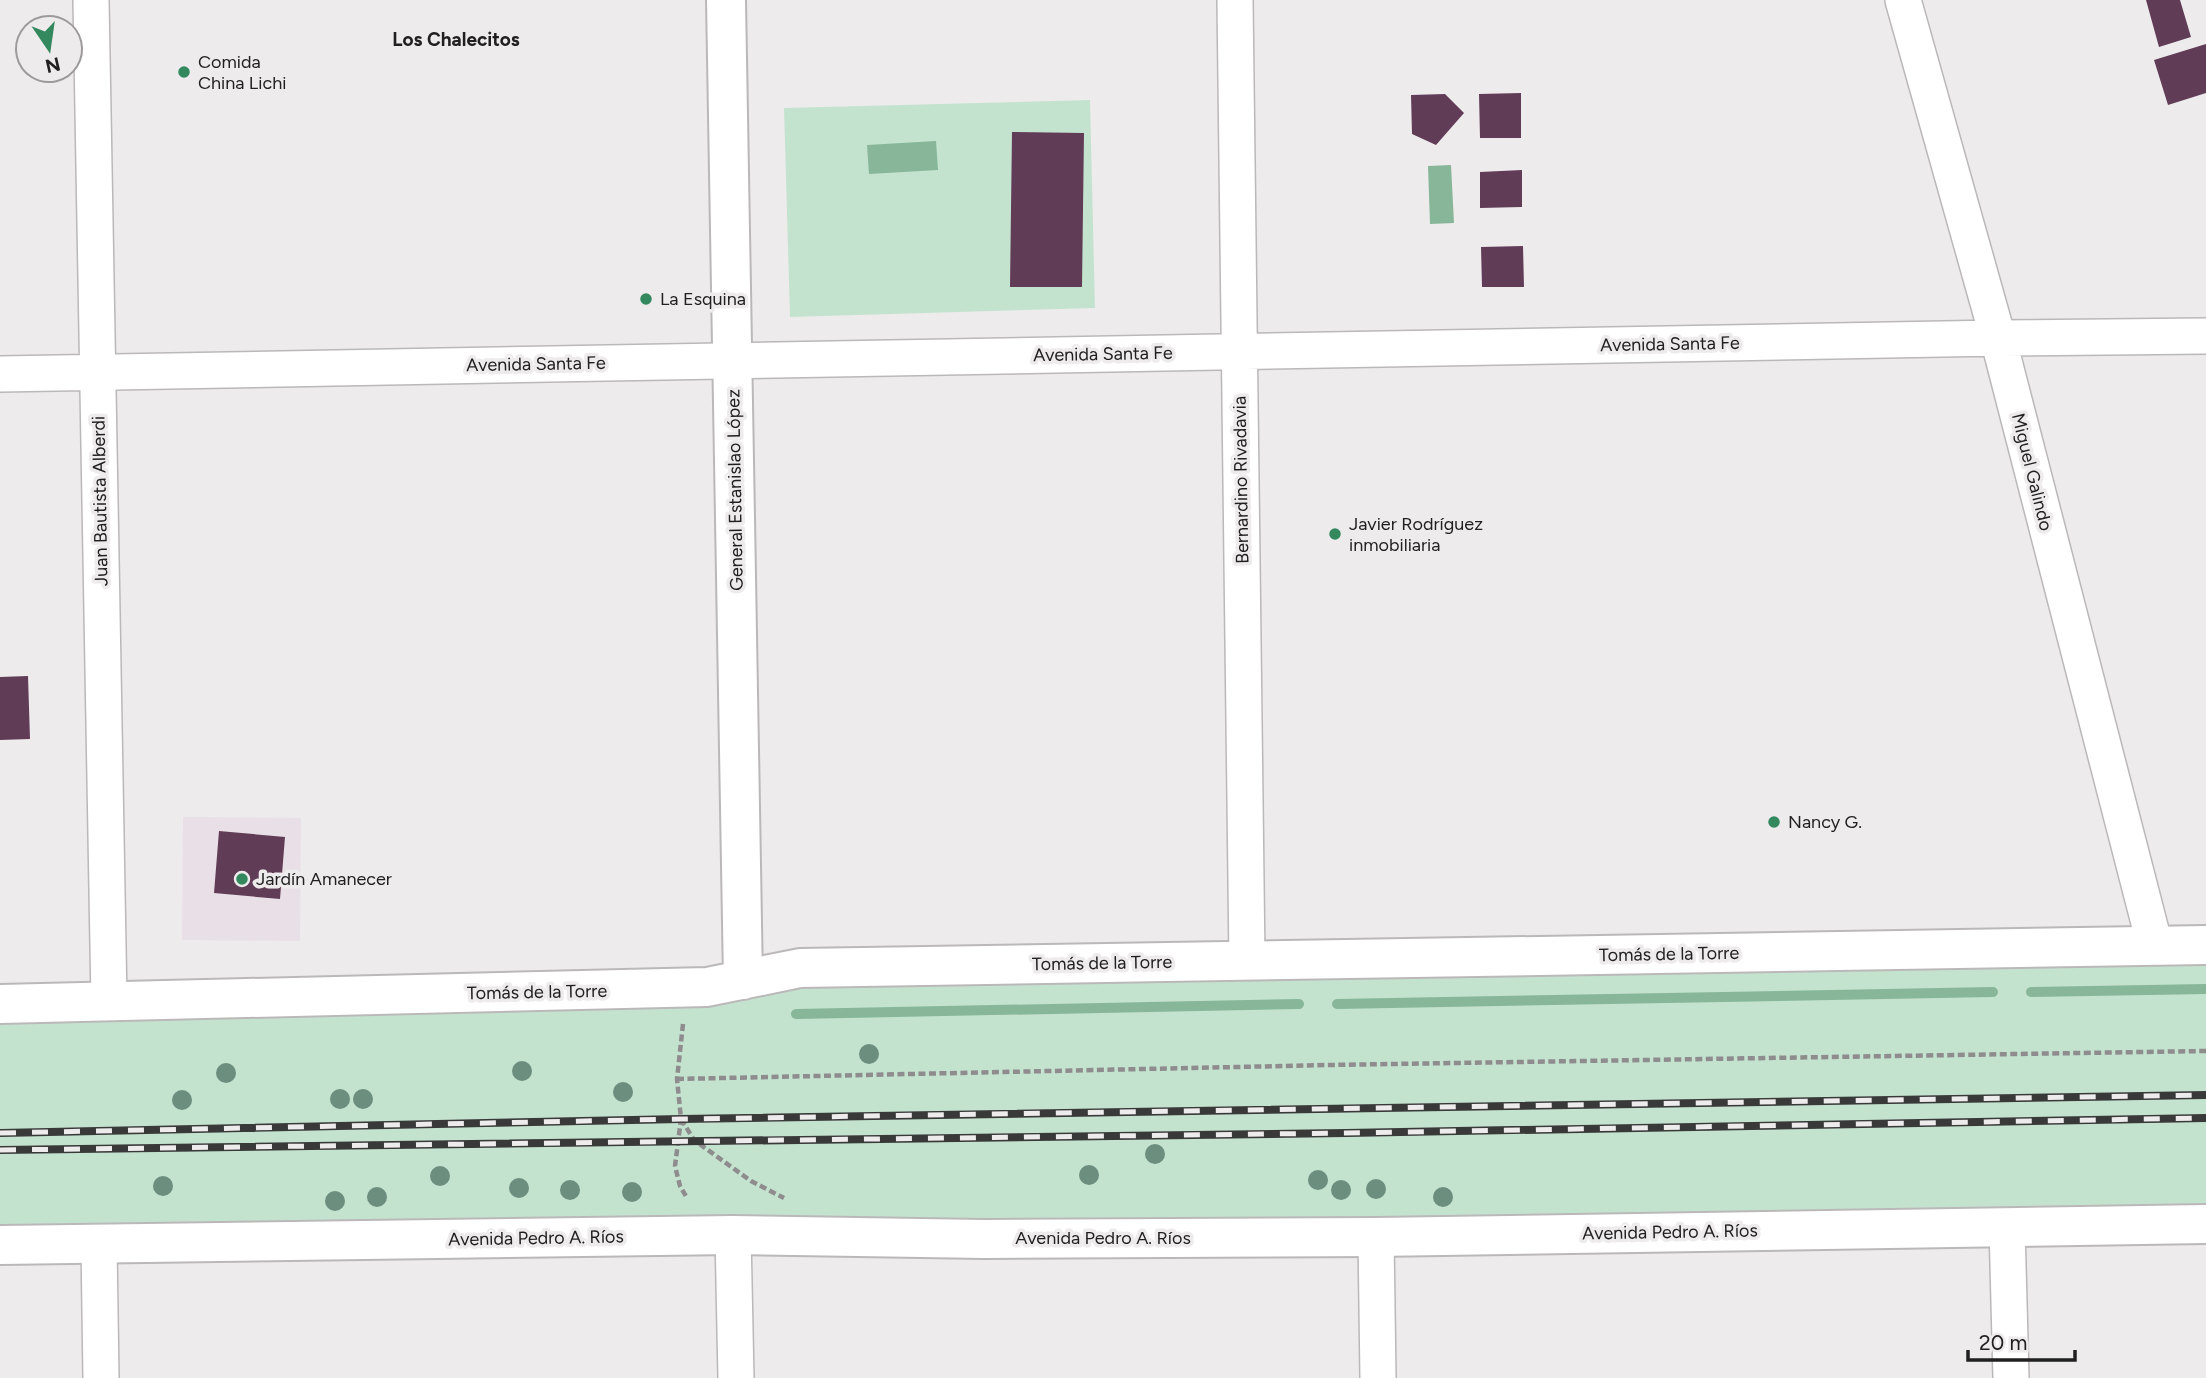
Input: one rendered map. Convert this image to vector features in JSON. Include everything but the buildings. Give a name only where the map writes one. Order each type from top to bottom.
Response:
[{"type":"street","name":"Juan Bautista Alberdi","points":[[90,0],[109,1002]]},
{"type":"street","name":"General Estanislao López","points":[[726,0],[743,980]]},
{"type":"street","name":"Bernardino Rivadavia","points":[[1235,0],[1247,961]]},
{"type":"street","name":"Miguel Galindo","points":[[1903,0],[1998,338],[2155,946]]},
{"type":"street","name":"Avenida Santa Fe","points":[[0,374],[2206,336]]},
{"type":"street","name":"Tomás de la Torre","points":[[0,1004],[707,988],[800,968],[2206,945]]},
{"type":"street","name":"Avenida Pedro A. Ríos","points":[[0,1245],[720,1236],[1376,1237],[2206,1224]]},
{"type":"street","points":[[2007,1227],[2011,1378]]},
{"type":"street","points":[[720,1236],[736,1378]]},
{"type":"street","points":[[1376,1237],[1378,1378]]},
{"type":"street","points":[[99,1244],[101,1378]]},
{"type":"path","points":[[686,1013],[681,1032],[677,1079],[681,1119],[675,1166],[680,1186],[720,1236]]},
{"type":"path","points":[[677,1079],[2206,1051]]},
{"type":"path","points":[[681,1119],[694,1140],[751,1181],[785,1199]]},
{"type":"shaded area","points":[[1090,100],[1095,308],[790,317],[784,108]]},
{"type":"shaded area","points":[[936,141],[938,170],[869,174],[867,145]]},
{"type":"shaded area","points":[[1451,165],[1454,223],[1430,224],[1428,166]]},
{"type":"shaded area","name":"Jardín Amanecer","points":[[183,817],[301,818],[300,941],[182,940]]},
{"type":"shaded area","points":[[2206,945],[2206,1224],[0,1245],[0,1004]]},
{"type":"waterway","points":[[2031,992],[2206,989]]},
{"type":"waterway","points":[[1337,1004],[1993,992]]},
{"type":"waterway","points":[[796,1014],[1299,1004]]},
{"type":"railway","points":[[0,1133],[681,1119],[2206,1095]]},
{"type":"railway","points":[[0,1150],[1346,1133],[2206,1118]]},
{"type":"place","name":"Comida China Lichi","points":[[184,72]]},
{"type":"place","name":"La Esquina","points":[[646,299]]},
{"type":"place","name":"Javier Rodríguez inmobiliaria","points":[[1335,534]]},
{"type":"place","name":"Nancy G.","points":[[1774,822]]},
{"type":"place","name":"Jardín Amanecer","points":[[242,879]]},
{"type":"district","name":"Los Chalecitos","points":[[456,39]]}]
